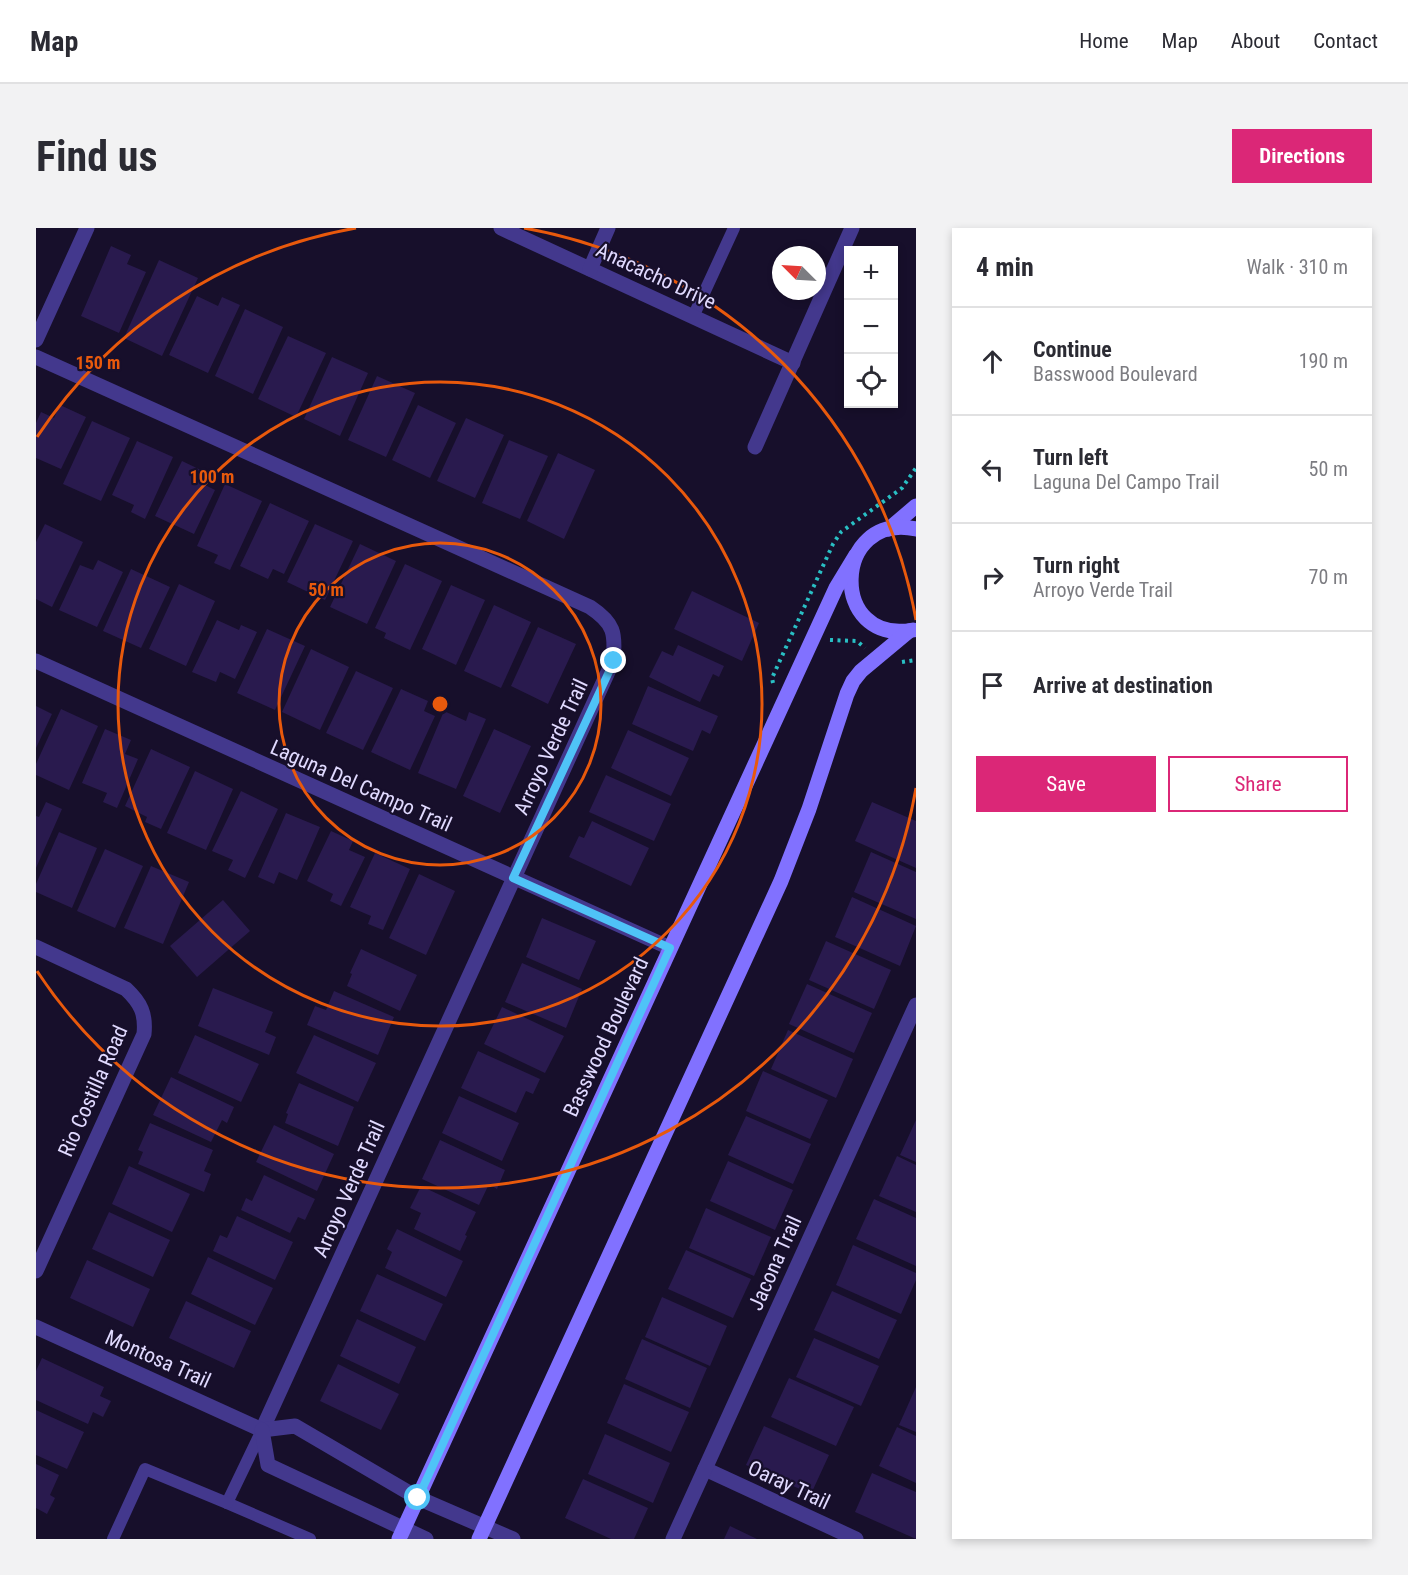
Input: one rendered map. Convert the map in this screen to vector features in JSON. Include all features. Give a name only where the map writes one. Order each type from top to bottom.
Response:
[{"type":"main road","points":[[889,529],[916,506]]},
{"type":"main road","points":[[889,529],[906,527],[916,529]]},
{"type":"main road","name":"Basswood Boulevard","points":[[402,1534],[836,588],[864,543],[889,529]]},
{"type":"main road","points":[[856,555],[850,575],[850,585],[856,605],[862,614],[878,626],[898,632],[913,631]]},
{"type":"main road","points":[[482,1532],[781,881],[809,809],[847,694],[861,670],[913,631]]},
{"type":"street","points":[[36,340],[87,228]]},
{"type":"street","name":"Anacacho Drive","points":[[501,228],[793,363]]},
{"type":"street","points":[[590,269],[608,228]]},
{"type":"street","points":[[755,447],[852,228]]},
{"type":"street","name":"Arroyo Verde Trail","points":[[36,357],[590,607],[612,626],[615,641],[614,661],[262,1430]]},
{"type":"street","name":"Laguna Del Campo Trail","points":[[36,661],[670,948]]},
{"type":"street","name":"Rio Costilla Road","points":[[36,947],[126,989],[137,999],[146,1020],[144,1034],[36,1271]]},
{"type":"street","name":"Jacona Trail","points":[[673,1539],[916,1005]]},
{"type":"street","name":"Montosa Trail","points":[[36,1327],[262,1430]]},
{"type":"street","points":[[426,1539],[402,1534],[268,1465],[262,1430],[295,1426],[418,1498],[482,1532],[513,1539]]},
{"type":"street","name":"Oaray Trail","points":[[705,1469],[856,1539]]},
{"type":"lane","points":[[693,318],[734,228]]},
{"type":"lane","points":[[227,1503],[262,1430]]},
{"type":"lane","points":[[114,1539],[145,1468],[310,1539]]},
{"type":"path","points":[[829,640],[857,641],[867,651]]},
{"type":"path","points":[[894,664],[909,659],[916,660]]},
{"type":"building","points":[[111,246],[131,255],[127,264],[146,272],[119,333],[81,316]]},
{"type":"building","points":[[159,260],[198,278],[162,356],[124,338]]},
{"type":"building","points":[[197,296],[218,306],[222,297],[240,305],[208,373],[169,355]]},
{"type":"building","points":[[245,309],[283,327],[253,394],[215,376]]},
{"type":"building","points":[[288,336],[326,353],[296,417],[258,399]]},
{"type":"building","points":[[332,357],[368,373],[340,436],[304,419]]},
{"type":"building","points":[[377,376],[415,393],[386,457],[348,440]]},
{"type":"building","points":[[60,405],[86,417],[61,469],[36,458],[36,423],[41,412],[54,418]]},
{"type":"building","points":[[418,405],[456,423],[430,478],[392,460]]},
{"type":"building","points":[[466,418],[504,435],[475,498],[437,481]]},
{"type":"building","points":[[92,421],[130,438],[101,501],[63,484]]},
{"type":"building","points":[[509,440],[548,456],[520,519],[482,503]]},
{"type":"building","points":[[137,441],[173,457],[145,519],[131,512],[134,505],[112,495]]},
{"type":"building","points":[[558,453],[595,470],[564,539],[527,521]]},
{"type":"building","points":[[182,461],[203,471],[199,482],[215,490],[194,534],[155,516]]},
{"type":"building","points":[[225,484],[262,501],[230,570],[214,563],[218,555],[197,546]]},
{"type":"building","points":[[270,503],[309,521],[284,574],[273,569],[268,579],[240,566]]},
{"type":"building","points":[[45,524],[83,542],[52,607],[36,599],[36,542]]},
{"type":"building","points":[[315,524],[353,541],[325,600],[287,582]]},
{"type":"building","points":[[360,544],[396,561],[367,624],[330,607]]},
{"type":"building","points":[[98,560],[123,572],[97,627],[59,610],[80,565],[93,570]]},
{"type":"building","points":[[405,564],[442,581],[410,650],[384,638],[386,633],[375,628]]},
{"type":"building","points":[[131,569],[170,587],[141,648],[103,631]]},
{"type":"building","points":[[179,584],[215,601],[186,666],[149,649]]},
{"type":"building","points":[[451,585],[485,600],[456,665],[422,649]]},
{"type":"building","points":[[692,591],[759,623],[742,661],[674,629]]},
{"type":"building","points":[[494,605],[531,622],[501,688],[464,671]]},
{"type":"building","points":[[217,620],[239,630],[241,625],[257,632],[235,679],[220,672],[216,682],[192,672]]},
{"type":"building","points":[[538,627],[576,644],[548,704],[511,686]]},
{"type":"building","points":[[267,629],[305,646],[275,710],[237,693]]},
{"type":"building","points":[[678,645],[724,666],[719,677],[713,674],[700,702],[649,677],[662,651],[673,656]]},
{"type":"building","points":[[311,649],[349,667],[320,730],[282,712]]},
{"type":"building","points":[[356,671],[393,688],[363,750],[326,733]]},
{"type":"building","points":[[648,686],[718,716],[710,734],[702,730],[693,751],[632,724]]},
{"type":"building","points":[[401,689],[428,701],[424,711],[435,716],[410,770],[371,752]]},
{"type":"building","points":[[36,706],[52,714],[36,748]]},
{"type":"building","points":[[61,709],[98,726],[69,790],[36,775],[36,764]]},
{"type":"building","points":[[444,711],[466,721],[469,712],[486,719],[456,789],[418,773]]},
{"type":"building","points":[[105,729],[131,740],[125,754],[138,759],[117,808],[103,802],[107,793],[82,783]]},
{"type":"building","points":[[494,729],[531,746],[500,813],[463,796]]},
{"type":"building","points":[[628,730],[689,758],[671,796],[611,768]]},
{"type":"building","points":[[151,749],[190,767],[161,829],[145,822],[147,817],[125,806]]},
{"type":"building","points":[[195,771],[233,789],[206,850],[167,833]]},
{"type":"building","points":[[606,775],[671,804],[654,841],[589,812]]},
{"type":"building","points":[[241,791],[278,809],[245,878],[228,870],[233,860],[212,851]]},
{"type":"building","points":[[46,802],[62,809],[36,868],[36,816],[39,817]]},
{"type":"building","points":[[872,802],[916,821],[916,868],[855,841]]},
{"type":"building","points":[[286,813],[320,827],[297,880],[279,872],[274,884],[258,877]]},
{"type":"building","points":[[592,821],[649,848],[631,886],[569,857],[579,836],[584,838]]},
{"type":"building","points":[[331,831],[353,841],[349,850],[365,857],[341,906],[330,901],[333,894],[307,881]]},
{"type":"building","points":[[59,832],[97,848],[72,908],[36,892],[36,884]]},
{"type":"building","points":[[105,849],[143,866],[115,928],[77,911]]},
{"type":"building","points":[[871,852],[916,872],[916,919],[854,892]]},
{"type":"building","points":[[375,853],[410,869],[383,930],[368,924],[371,916],[350,907]]},
{"type":"building","points":[[151,866],[189,882],[163,944],[124,928]]},
{"type":"building","points":[[419,874],[455,891],[426,955],[389,938]]},
{"type":"building","points":[[852,897],[916,926],[900,966],[835,937]]},
{"type":"building","points":[[223,900],[250,931],[197,977],[170,946]]},
{"type":"building","points":[[542,918],[596,941],[579,980],[526,957]]},
{"type":"building","points":[[826,941],[891,970],[874,1009],[809,980]]},
{"type":"building","points":[[361,949],[417,975],[400,1011],[347,986]]},
{"type":"building","points":[[522,963],[582,989],[566,1028],[505,1002]]},
{"type":"building","points":[[807,984],[872,1013],[854,1053],[789,1024]]},
{"type":"building","points":[[213,988],[273,1012],[265,1032],[276,1037],[269,1055],[198,1026]]},
{"type":"building","points":[[334,991],[394,1017],[378,1055],[307,1025],[315,1006],[326,1010]]},
{"type":"building","points":[[502,1007],[564,1036],[545,1073],[484,1044]]},
{"type":"building","points":[[788,1030],[853,1059],[836,1098],[771,1069]]},
{"type":"building","points":[[195,1035],[259,1064],[241,1102],[178,1073]]},
{"type":"building","points":[[314,1035],[376,1063],[358,1102],[296,1073]]},
{"type":"building","points":[[478,1051],[540,1079],[533,1094],[526,1091],[516,1113],[461,1088]]},
{"type":"building","points":[[763,1071],[828,1100],[810,1139],[746,1111]]},
{"type":"building","points":[[171,1077],[234,1107],[227,1123],[222,1120],[211,1142],[153,1115]]},
{"type":"building","points":[[299,1083],[354,1107],[338,1146],[285,1123],[288,1114],[286,1113]]},
{"type":"building","points":[[459,1096],[519,1123],[502,1161],[442,1133]]},
{"type":"building","points":[[746,1116],[811,1144],[793,1184],[728,1155]]},
{"type":"building","points":[[916,1120],[916,1162],[900,1155]]},
{"type":"building","points":[[150,1123],[213,1150],[204,1171],[211,1174],[204,1192],[138,1164],[143,1152],[138,1150]]},
{"type":"building","points":[[274,1125],[334,1154],[317,1191],[256,1162]]},
{"type":"building","points":[[440,1140],[505,1170],[497,1189],[489,1184],[479,1205],[422,1179]]},
{"type":"building","points":[[897,1156],[916,1165],[916,1212],[879,1196]]},
{"type":"building","points":[[728,1161],[793,1190],[775,1230],[710,1201]]},
{"type":"building","points":[[129,1166],[190,1194],[172,1232],[112,1204]]},
{"type":"building","points":[[264,1175],[315,1199],[305,1220],[298,1217],[290,1233],[241,1210],[246,1198],[252,1201]]},
{"type":"building","points":[[421,1186],[476,1212],[460,1251],[414,1229],[421,1213],[410,1208]]},
{"type":"building","points":[[874,1199],[916,1218],[916,1266],[856,1239]]},
{"type":"building","points":[[706,1208],[771,1237],[754,1276],[689,1248]]},
{"type":"building","points":[[109,1212],[170,1240],[153,1277],[92,1249]]},
{"type":"building","points":[[237,1216],[293,1242],[275,1280],[213,1251],[220,1235],[227,1238]]},
{"type":"building","points":[[397,1229],[463,1261],[446,1297],[385,1268],[392,1252],[387,1249]]},
{"type":"building","points":[[853,1245],[916,1273],[916,1280],[901,1314],[836,1285]]},
{"type":"building","points":[[686,1250],[751,1279],[733,1318],[668,1289]]},
{"type":"building","points":[[208,1257],[273,1288],[255,1325],[191,1294]]},
{"type":"building","points":[[87,1260],[150,1289],[133,1327],[70,1298]]},
{"type":"building","points":[[377,1274],[443,1304],[425,1341],[360,1311]]},
{"type":"building","points":[[832,1291],[897,1320],[879,1359],[814,1330]]},
{"type":"building","points":[[662,1297],[727,1326],[710,1366],[645,1337]]},
{"type":"building","points":[[186,1301],[251,1331],[234,1368],[169,1338]]},
{"type":"building","points":[[357,1319],[416,1347],[399,1384],[340,1356]]},
{"type":"building","points":[[814,1338],[879,1366],[861,1406],[796,1377]]},
{"type":"building","points":[[642,1339],[707,1368],[690,1408],[625,1379]]},
{"type":"building","points":[[42,1358],[104,1387],[100,1396],[111,1401],[103,1417],[93,1412],[88,1424],[36,1400],[36,1371]]},
{"type":"building","points":[[338,1364],[399,1394],[381,1430],[320,1401]]},
{"type":"building","points":[[789,1378],[854,1407],[836,1446],[771,1417]]},
{"type":"building","points":[[624,1384],[689,1412],[671,1452],[607,1423]]},
{"type":"building","points":[[916,1387],[916,1432],[899,1425]]},
{"type":"building","points":[[36,1410],[84,1432],[67,1469],[36,1455]]},
{"type":"building","points":[[764,1426],[829,1455],[811,1494],[746,1465]]},
{"type":"building","points":[[897,1427],[916,1436],[916,1483],[879,1466]]},
{"type":"building","points":[[605,1434],[670,1463],[653,1503],[588,1474]]},
{"type":"building","points":[[36,1464],[59,1475],[50,1495],[55,1498],[47,1514],[36,1508]]},
{"type":"building","points":[[872,1473],[916,1492],[916,1539],[855,1512]]},
{"type":"building","points":[[583,1479],[648,1508],[634,1539],[611,1539],[565,1518]]},
{"type":"building","points":[[730,1526],[757,1539],[724,1539]]},
{"type":"route","points":[[418,1498],[670,948],[513,878],[614,661]]}]
